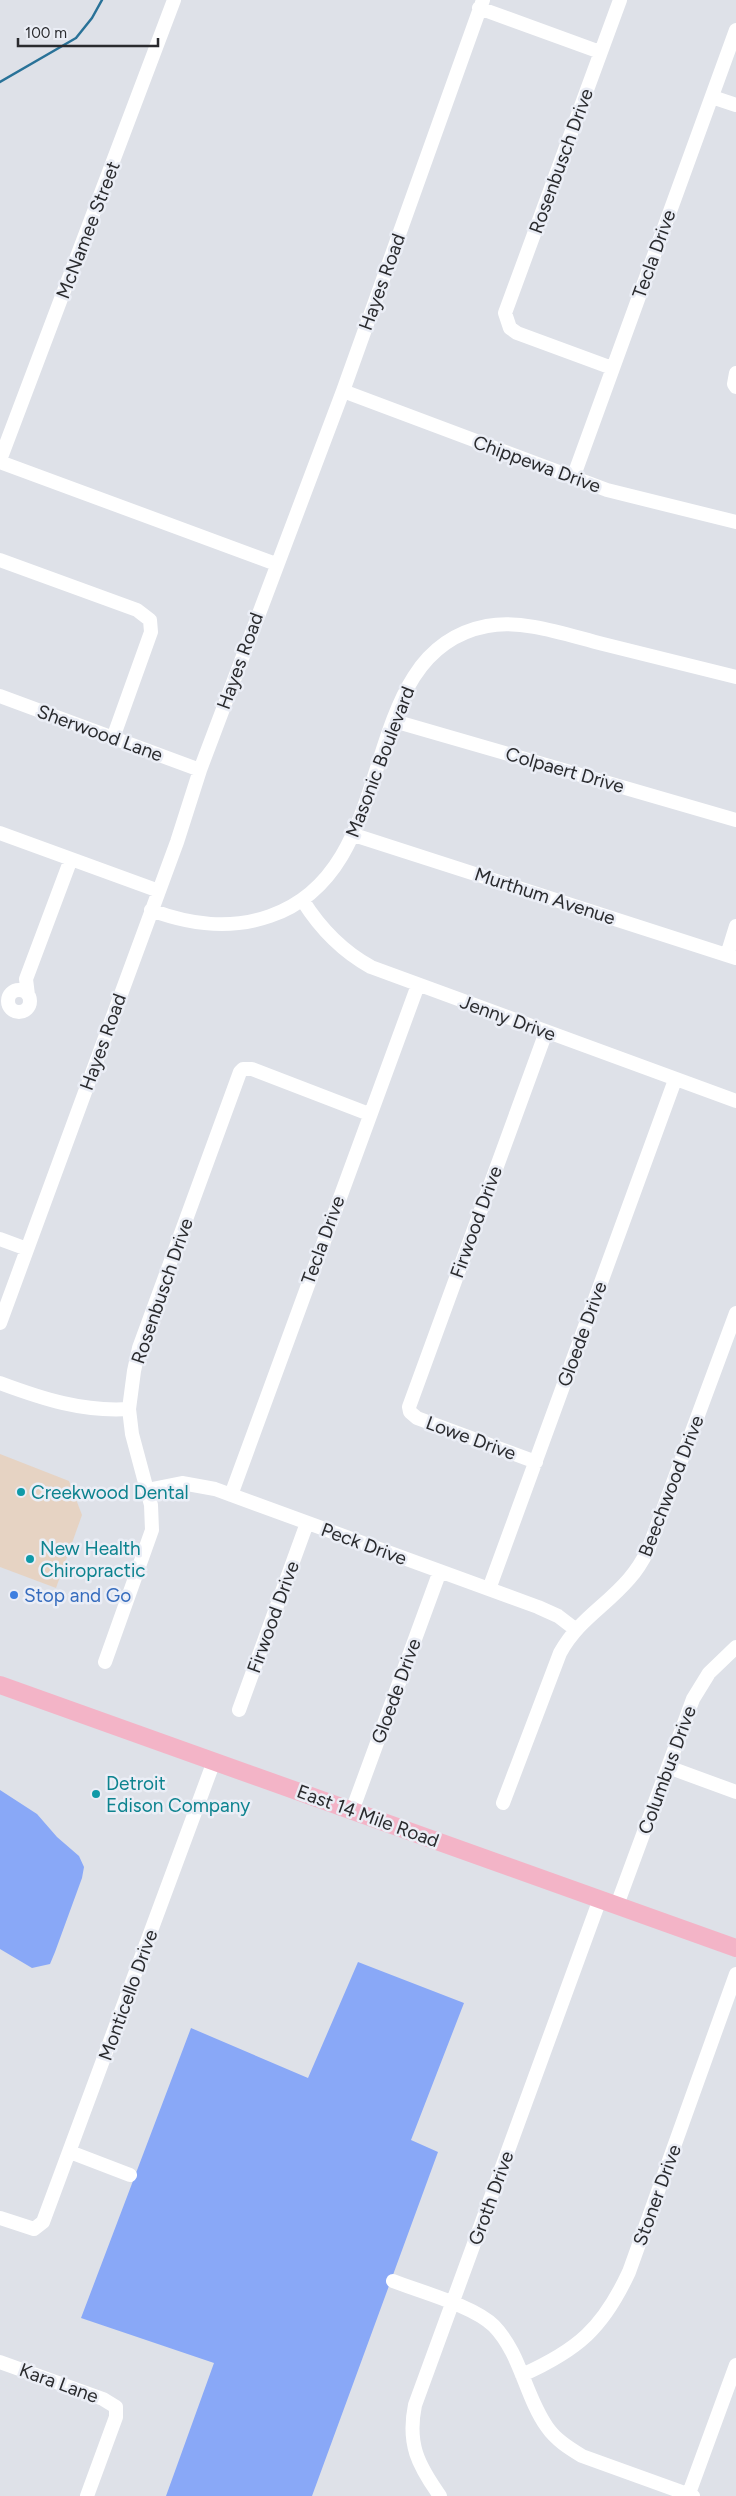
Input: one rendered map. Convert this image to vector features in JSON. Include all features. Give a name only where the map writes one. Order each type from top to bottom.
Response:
[{"type":"main road","name":"East 14 Mile Road","points":[[0,1685],[736,1948]]},
{"type":"street","name":"McNamee Street","points":[[0,461],[174,0]]},
{"type":"street","name":"Rosenbusch Drive","points":[[612,368],[517,333],[506,322],[507,309],[620,0]]},
{"type":"street","points":[[481,4],[600,52]]},
{"type":"street","name":"Hayes Road","points":[[0,1323],[159,891],[200,770],[276,564],[343,391],[481,4]]},
{"type":"street","name":"Tecla Drive","points":[[573,478],[736,30]]},
{"type":"street","points":[[712,97],[736,105]]},
{"type":"street","points":[[736,373],[734,384],[736,387]]},
{"type":"street","name":"Chippewa Drive","points":[[343,391],[573,478],[644,500],[736,522]]},
{"type":"street","points":[[0,461],[276,564]]},
{"type":"street","points":[[0,560],[137,610],[150,620],[152,632],[113,738]]},
{"type":"street","name":"Masonic Boulevard","points":[[152,910],[189,922],[230,925],[255,921],[303,901],[335,869],[354,835],[394,721],[413,676],[431,653],[440,645],[462,634],[499,624],[536,628],[736,677]]},
{"type":"street","name":"Sherwood Lane","points":[[0,696],[200,770]]},
{"type":"street","name":"Colpaert Drive","points":[[394,721],[736,820]]},
{"type":"street","points":[[0,833],[159,891]]},
{"type":"street","name":"Murthum Avenue","points":[[354,835],[732,956]]},
{"type":"street","points":[[22,993],[71,859]]},
{"type":"street","name":"Jenny Drive","points":[[303,901],[318,922],[347,952],[371,967],[736,1101]]},
{"type":"street","points":[[732,956],[736,926]]},
{"type":"street","name":"Tecla Drive","points":[[231,1494],[369,1114],[418,985]]},
{"type":"street","name":"Firwood Drive","points":[[410,1412],[410,1402],[546,1032]]},
{"type":"street","name":"Rosenbusch Drive","points":[[105,1662],[152,1530],[153,1513],[132,1434],[129,1409],[139,1348],[238,1076],[244,1069],[252,1069],[369,1114]]},
{"type":"street","name":"Gloede Drive","points":[[489,1589],[676,1080]]},
{"type":"street","points":[[0,1239],[27,1249]]},
{"type":"street","name":"Beechwood Drive","points":[[503,1803],[560,1653],[575,1629],[628,1580],[648,1550],[732,1336],[736,1313]]},
{"type":"street","points":[[0,1383],[51,1401],[74,1406],[129,1409]]},
{"type":"street","name":"Lowe Drive","points":[[410,1412],[417,1418],[536,1462]]},
{"type":"street","name":"Peck Drive","points":[[147,1490],[182,1483],[198,1484],[231,1494],[538,1607],[558,1616],[575,1629]]},
{"type":"street","name":"Firwood Drive","points":[[239,1710],[307,1523]]},
{"type":"street","name":"Gloede Drive","points":[[352,1810],[440,1572]]},
{"type":"street","name":"Columbus Drive","points":[[608,1902],[668,1767],[696,1693],[709,1674],[736,1647]]},
{"type":"street","name":"Monticello Drive","points":[[0,2218],[29,2228],[38,2227],[43,2222],[214,1761]]},
{"type":"street","points":[[668,1767],[736,1792]]},
{"type":"street","name":"Groth Drive","points":[[440,2496],[426,2476],[415,2454],[412,2421],[415,2405],[452,2304],[608,1902]]},
{"type":"street","name":"Stoner Drive","points":[[522,2375],[564,2355],[579,2343],[603,2318],[620,2292],[629,2272],[736,1974]]},
{"type":"street","points":[[70,2152],[130,2175]]},
{"type":"street","points":[[393,2281],[471,2311],[494,2326],[504,2338],[538,2412],[548,2428],[568,2447],[582,2456],[690,2496],[736,2365]]},
{"type":"street","name":"Kara Lane","points":[[0,2362],[103,2399],[116,2407],[116,2417],[87,2496]]},
{"type":"shaded area","points":[[0,1454],[69,1481],[82,1515],[56,1588],[0,1567]]},
{"type":"shaded area","points":[[0,1790],[37,1814],[57,1837],[79,1856],[84,1867],[82,1878],[50,1964],[32,1968],[0,1949]]},
{"type":"shaded area","points":[[358,1962],[464,2003],[411,2140],[438,2152],[312,2496],[166,2496],[214,2363],[81,2318],[191,2028],[308,2078]]},
{"type":"waterway","points":[[0,82],[76,38],[92,18],[102,0]]},
{"type":"place","name":"Creekwood Dental","points":[[21,1492]]},
{"type":"place","name":"New Health Chiropractic","points":[[30,1559]]},
{"type":"place","name":"Stop and Go","points":[[14,1595]]},
{"type":"place","name":"Detroit Edison Company","points":[[96,1794]]}]
